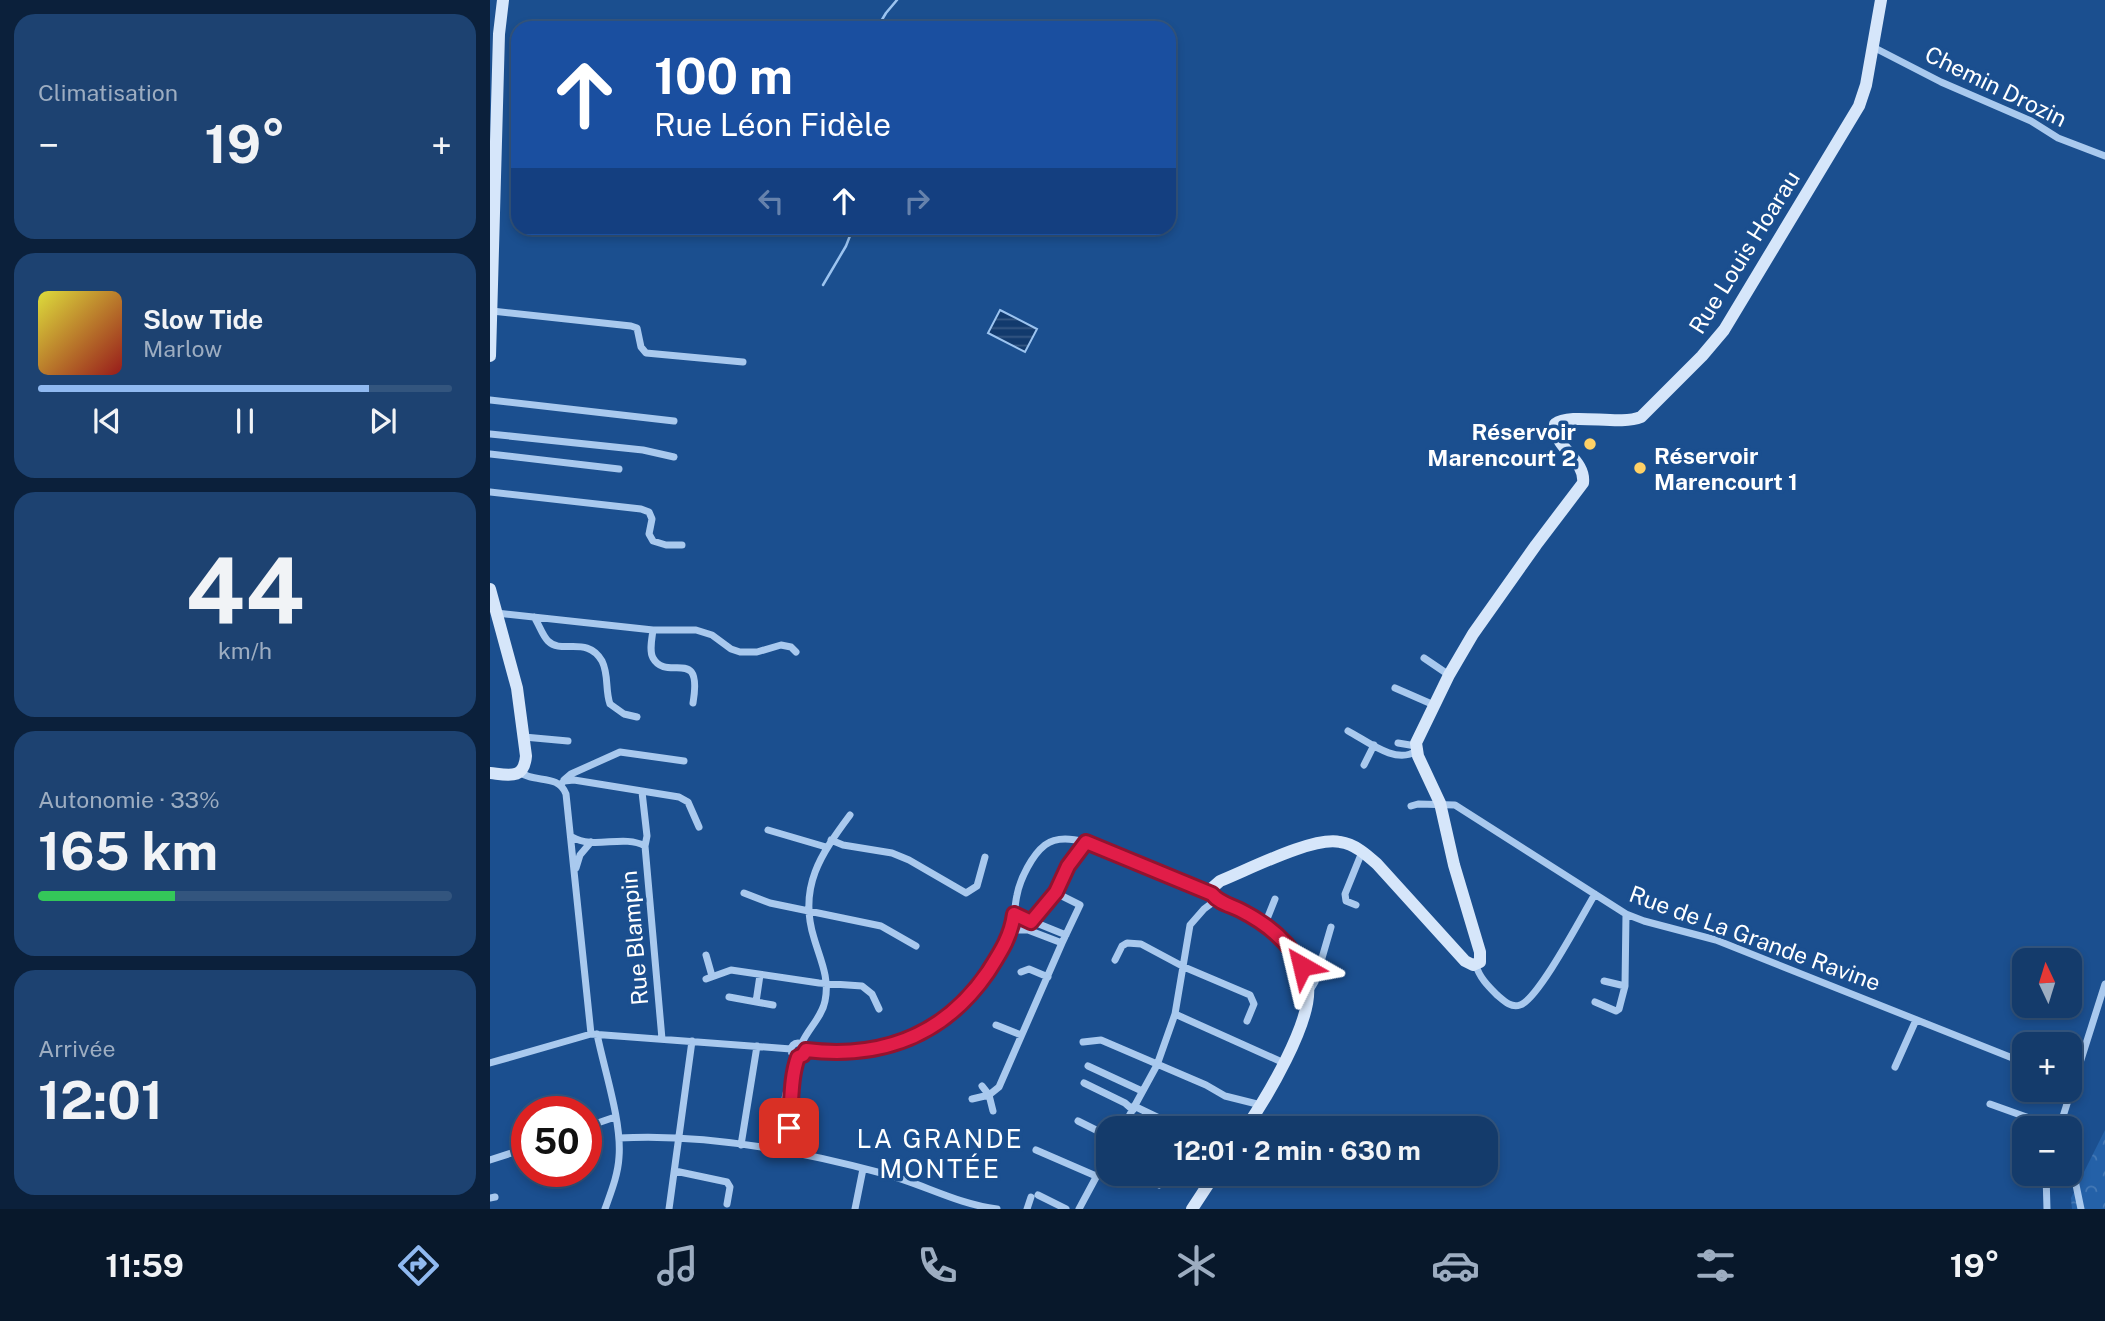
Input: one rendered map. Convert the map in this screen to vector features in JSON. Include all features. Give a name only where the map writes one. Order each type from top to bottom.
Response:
[{"type":"main road","points":[[490,356],[499,34],[503,0]]},
{"type":"main road","name":"Rue Louis Hoarau","points":[[1416,749],[1449,675],[1509,582],[1583,483],[1581,469],[1556,435],[1555,424],[1566,420],[1627,420],[1641,417],[1724,330],[1859,106],[1866,85],[1881,0]]},
{"type":"main road","points":[[490,589],[517,688],[525,765],[520,772],[508,775],[490,773]]},
{"type":"main road","points":[[1254,1116],[1284,1063],[1305,1014],[1309,992],[1307,978],[1287,944],[1263,923],[1214,897],[1213,886],[1220,881],[1313,844],[1338,841],[1362,852],[1377,864],[1465,961],[1476,964],[1481,958],[1440,803],[1416,749]]},
{"type":"main road","points":[[1192,1209],[1207,1186]]},
{"type":"street","name":"Chemin Drozin","points":[[1873,47],[1941,82],[2031,121],[2058,138],[2105,156]]},
{"type":"street","points":[[492,311],[631,326],[637,328],[641,347],[646,353],[743,362]]},
{"type":"street","points":[[490,400],[674,421]]},
{"type":"street","points":[[490,434],[643,450],[674,457]]},
{"type":"street","points":[[490,454],[619,468]]},
{"type":"street","points":[[490,492],[629,510],[642,509],[649,512],[652,519],[649,534],[653,541],[666,545],[682,545]]},
{"type":"street","points":[[496,613],[653,630],[696,630],[740,652],[749,653],[781,645],[791,647],[796,652]]},
{"type":"street","points":[[534,617],[549,642],[581,646],[598,656],[606,671],[610,704],[624,714],[637,717]]},
{"type":"street","points":[[653,630],[652,652],[655,661],[663,666],[690,670],[694,674],[692,703]]},
{"type":"street","points":[[1424,658],[1449,675]]},
{"type":"street","points":[[1395,688],[1434,705]]},
{"type":"street","points":[[1348,731],[1401,757],[1416,749]]},
{"type":"street","points":[[524,737],[568,741]]},
{"type":"street","points":[[1398,743],[1416,749]]},
{"type":"street","points":[[1365,753],[1372,744]]},
{"type":"street","points":[[1364,765],[1372,744]]},
{"type":"street","points":[[562,783],[571,774],[620,752],[684,761]]},
{"type":"street","points":[[520,772],[527,777],[562,783],[573,780],[686,799],[699,827]]},
{"type":"street","points":[[562,783],[572,838],[594,1034],[619,1138],[618,1166],[605,1209]]},
{"type":"street","points":[[642,792],[647,835],[645,846]]},
{"type":"street","points":[[1411,806],[1440,803]]},
{"type":"street","name":"Rue de La Grande Ravine","points":[[1440,803],[1455,805],[1626,914],[1644,922],[1716,940],[2012,1058]]},
{"type":"street","points":[[784,1151],[792,1105],[792,1073],[798,1057],[803,1055],[804,1047],[824,1006],[827,982],[813,937],[809,911],[810,887],[813,874],[828,844],[850,815]]},
{"type":"street","points":[[768,830],[828,844],[892,853],[966,893],[977,886],[985,857]]},
{"type":"street","name":"Rue Blampin","points":[[572,838],[583,842],[634,842],[645,846],[662,1039]]},
{"type":"street","points":[[791,1049],[794,1044],[849,1052],[872,1050],[915,1037],[944,1019],[979,985],[1006,944],[1012,930],[1017,893],[1031,863],[1043,847],[1052,840],[1086,842],[1214,897],[1190,925],[1175,1014],[1157,1065],[1129,1116]]},
{"type":"street","points":[[575,871],[580,855],[592,842]]},
{"type":"street","points":[[1031,922],[1056,892],[1068,866],[1086,842]]},
{"type":"street","points":[[1356,905],[1345,898],[1362,852]]},
{"type":"street","points":[[972,1099],[989,1095],[1002,1082],[1080,905],[1056,892]]},
{"type":"street","points":[[744,893],[770,903],[881,926],[916,946]]},
{"type":"street","points":[[1476,964],[1480,976],[1507,1004],[1524,1004],[1541,983],[1595,894]]},
{"type":"street","points":[[1263,923],[1275,899]]},
{"type":"street","points":[[1014,914],[1066,935]]},
{"type":"street","points":[[1595,1002],[1618,1011],[1625,986],[1626,914]]},
{"type":"street","points":[[1309,992],[1315,982],[1331,927]]},
{"type":"street","points":[[1012,930],[1028,930],[1062,943]]},
{"type":"street","points":[[1115,960],[1122,946],[1135,943],[1253,997],[1254,1004],[1247,1021]]},
{"type":"street","points":[[706,955],[709,977],[731,970],[867,988],[879,1009]]},
{"type":"street","points":[[1021,972],[1029,969],[1048,977]]},
{"type":"street","points":[[756,1002],[760,975]]},
{"type":"street","points":[[1604,981],[1625,986]]},
{"type":"street","points":[[2082,1054],[2105,984]]},
{"type":"street","points":[[729,997],[773,1005]]},
{"type":"street","points":[[1175,1014],[1284,1063]]},
{"type":"street","points":[[1895,1067],[1916,1020]]},
{"type":"street","points":[[996,1025],[1021,1035]]},
{"type":"street","points":[[490,1063],[594,1034],[791,1049]]},
{"type":"street","points":[[1083,1042],[1101,1040],[1206,1085],[1225,1097],[1262,1105]]},
{"type":"street","points":[[669,1209],[692,1041]]},
{"type":"street","points":[[741,1145],[757,1046]]},
{"type":"street","points":[[791,1049],[793,1055],[798,1057]]},
{"type":"street","points":[[1087,1066],[1142,1091]]},
{"type":"street","points":[[1084,1083],[1152,1116]]},
{"type":"street","points":[[982,1086],[989,1095],[993,1111]]},
{"type":"street","points":[[1990,1104],[2024,1116]]},
{"type":"street","points":[[602,1121],[615,1117]]},
{"type":"street","points":[[1078,1121],[1096,1130]]},
{"type":"street","points":[[619,1138],[678,1138],[784,1151],[904,1180],[951,1199],[997,1209]]},
{"type":"street","points":[[1037,1150],[1096,1177],[1079,1209]]},
{"type":"street","points":[[490,1160],[511,1153]]},
{"type":"street","points":[[855,1209],[863,1169]]},
{"type":"street","points":[[675,1171],[727,1182],[730,1187],[727,1204]]},
{"type":"street","points":[[2046,1186],[2047,1209]]},
{"type":"street","points":[[2076,1186],[2081,1209]]},
{"type":"street","points":[[1027,1209],[1035,1196],[1066,1209]]},
{"type":"green space","points":[[2105,1130],[2105,1209],[2072,1209],[2071,1198],[2077,1186],[2082,1186],[2082,1176]]},
{"type":"shaded area","points":[[1000,310],[1037,329],[1025,352],[988,333]]},
{"type":"waterway","points":[[881,21],[897,0]]},
{"type":"waterway","points":[[823,285],[850,235]]},
{"type":"place","name":"Réservoir Marencourt 2","points":[[1590,444]]},
{"type":"place","name":"Réservoir Marencourt 1","points":[[1640,468]]},
{"type":"district","name":"LA GRANDE MONTÉE","points":[[940,1153]]},
{"type":"route","points":[[789,1128],[794,1083],[792,1073],[798,1057],[806,1050],[849,1052],[894,1045],[915,1037],[944,1019],[979,985],[996,960],[1012,930],[1014,914],[1031,922],[1056,892],[1068,866],[1086,842],[1212,894],[1216,900],[1250,915],[1287,944],[1302,966]]}]
